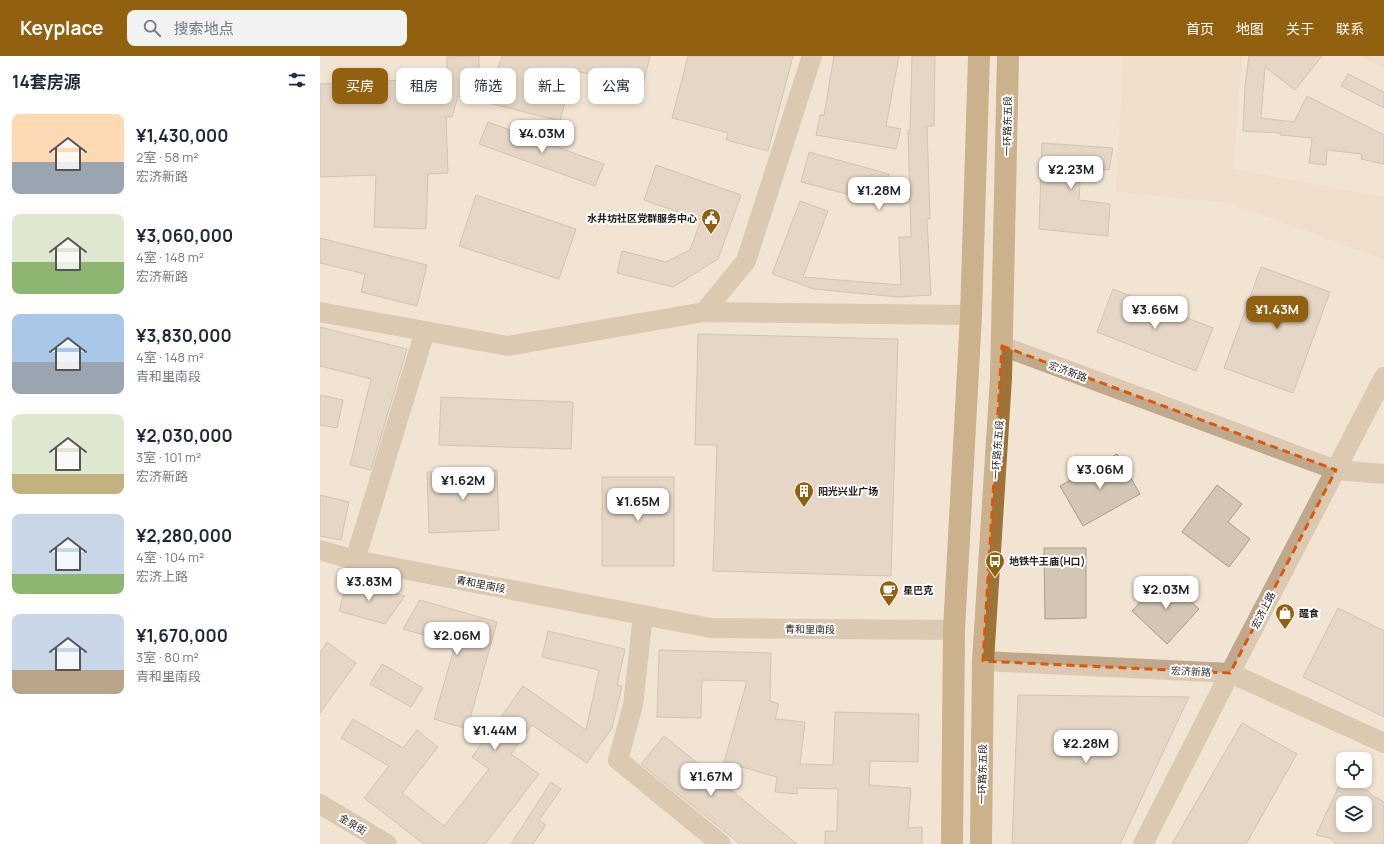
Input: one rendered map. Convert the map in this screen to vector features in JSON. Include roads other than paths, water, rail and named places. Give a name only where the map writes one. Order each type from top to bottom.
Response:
[{"type":"main road","points":[[952,844],[954,630],[971,315],[979,56]]},
{"type":"main road","name":"一环路东五段","points":[[981,844],[983,661],[1002,378],[1008,56]]},
{"type":"street","points":[[704,312],[746,261],[812,56]]},
{"type":"street","points":[[320,312],[508,346],[704,312],[971,315]]},
{"type":"street","points":[[355,560],[426,331]]},
{"type":"street","name":"宏济新路","points":[[1002,346],[1336,470],[1384,474]]},
{"type":"street","name":"宏济上路","points":[[1143,844],[1384,377]]},
{"type":"street","name":"青和里南段","points":[[320,550],[355,560],[710,628],[954,630]]},
{"type":"street","points":[[643,615],[633,705],[618,760],[721,844]]},
{"type":"street","name":"宏济新路","points":[[983,661],[1230,673],[1384,743]]},
{"type":"street","name":"金泉街","points":[[320,804],[386,844]]},
{"type":"place","name":"水井坊社区党群服务中心","points":[[711,235]]},
{"type":"place","name":"阳光兴业广场","points":[[804,508]]},
{"type":"place","name":"地铁牛王庙(H口)","points":[[995,578]]},
{"type":"place","name":"星巴克","points":[[889,607]]},
{"type":"place","name":"醒食","points":[[1285,630]]}]
